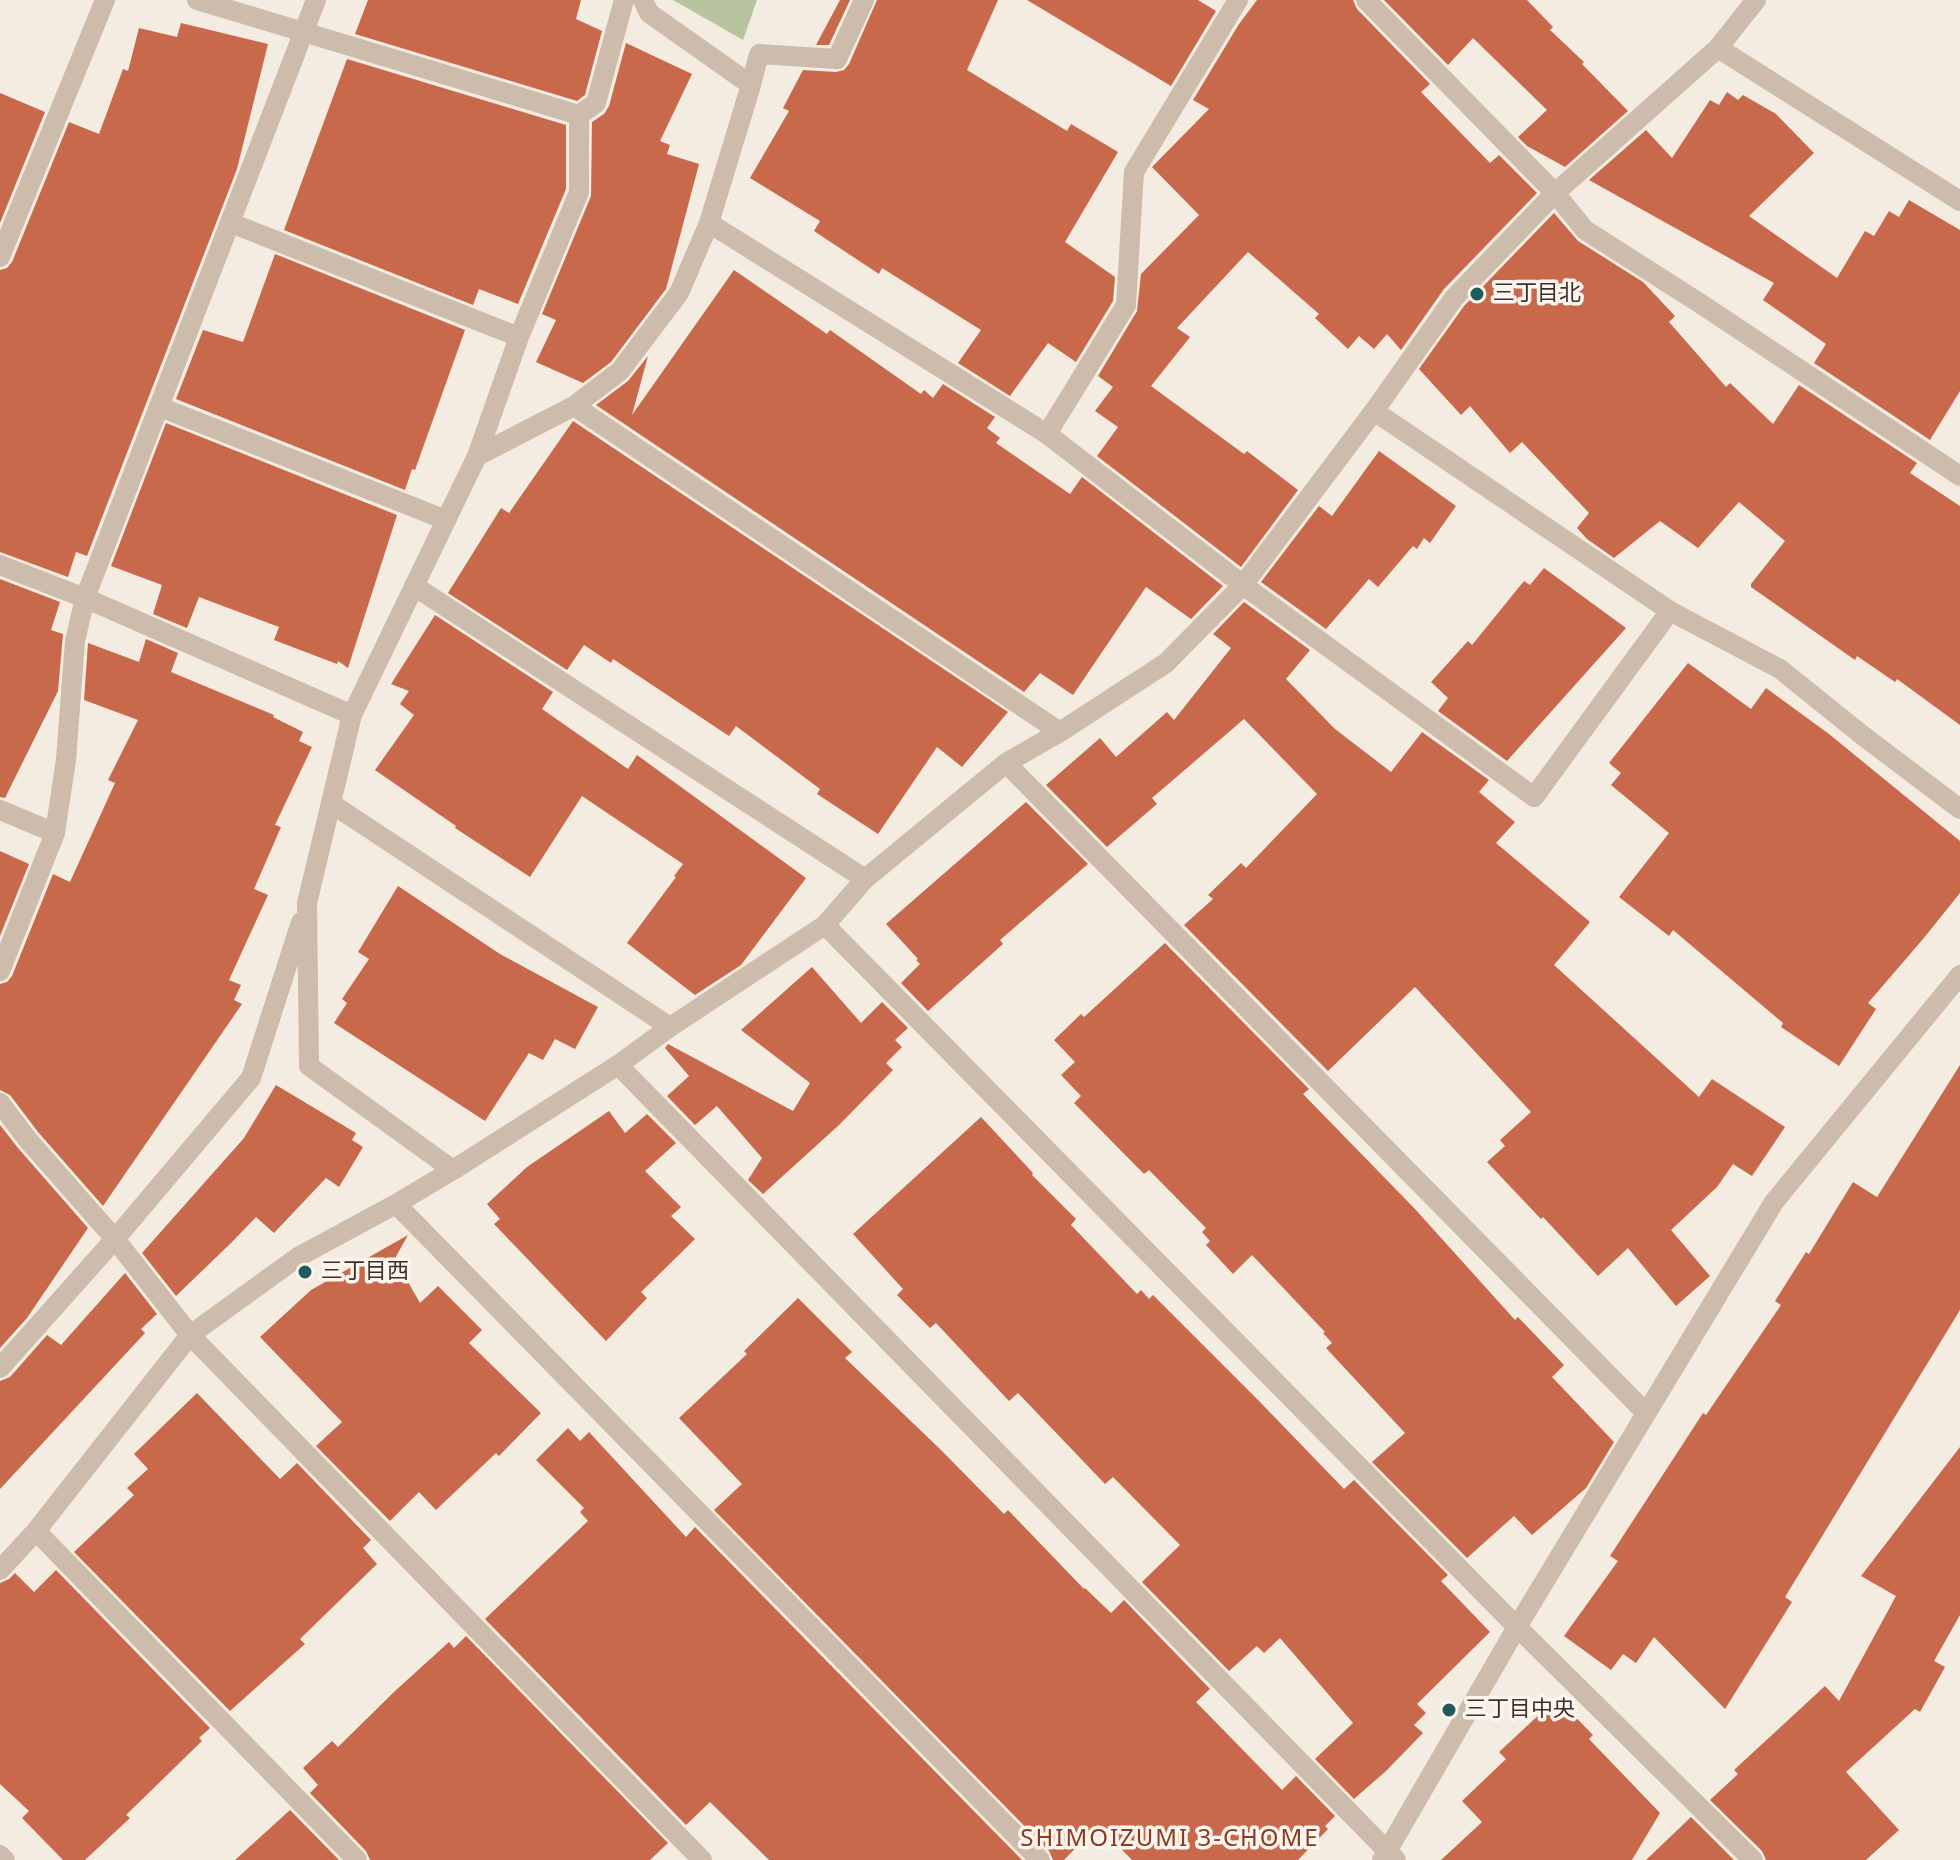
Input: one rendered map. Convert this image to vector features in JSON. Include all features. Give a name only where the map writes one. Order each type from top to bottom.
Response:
[{"type":"street","points":[[0,257],[105,0]]},
{"type":"street","points":[[197,0],[579,115]]},
{"type":"street","points":[[0,971],[55,833],[66,760],[75,641],[85,598],[316,0]]},
{"type":"street","points":[[579,115],[596,103],[624,0]]},
{"type":"street","points":[[643,0],[649,13],[751,85]]},
{"type":"street","points":[[477,456],[574,406],[620,371],[679,293],[709,223],[759,54],[837,59],[864,0]]},
{"type":"street","points":[[1047,434],[1126,305],[1134,172],[1238,0]]},
{"type":"street","points":[[1366,0],[1555,193],[1585,230],[1960,476]]},
{"type":"street","points":[[0,1570],[36,1531],[190,1335],[298,1257],[453,1170],[618,1065],[825,925],[865,879],[1006,763],[1166,663],[1243,585],[1374,411],[1454,298],[1555,193],[1718,48],[1756,0]]},
{"type":"street","points":[[1718,48],[1960,201]]},
{"type":"street","points":[[0,1368],[115,1239],[251,1078],[307,903],[352,715],[477,456],[519,337],[579,192],[579,115]]},
{"type":"street","points":[[231,223],[519,337]]},
{"type":"street","points":[[709,223],[1047,434],[1243,585],[1534,797],[1670,611]]},
{"type":"street","points":[[574,406],[1060,732]]},
{"type":"street","points":[[160,407],[446,520]]},
{"type":"street","points":[[1374,411],[1670,611],[1780,669],[1960,809]]},
{"type":"street","points":[[0,565],[85,598],[352,715]]},
{"type":"street","points":[[414,586],[865,879]]},
{"type":"street","points":[[1006,763],[1646,1413]]},
{"type":"street","points":[[332,804],[670,1027]]},
{"type":"street","points":[[0,810],[55,833]]},
{"type":"street","points":[[307,903],[309,1066],[453,1170]]},
{"type":"street","points":[[825,925],[1517,1627],[1753,1860]]},
{"type":"street","points":[[618,1065],[1389,1857],[1517,1627],[1774,1202],[1960,975]]},
{"type":"street","points":[[0,1103],[28,1140],[115,1239],[190,1335],[702,1860]]},
{"type":"street","points":[[396,1204],[1040,1860]]},
{"type":"street","points":[[36,1531],[357,1860]]},
{"type":"street","points":[[0,1855],[5,1860]]},
{"type":"green space","points":[[673,0],[757,0],[743,40]]},
{"type":"building","points":[[368,0],[581,0],[576,19],[602,31],[585,95],[577,101],[355,34]]},
{"type":"building","points":[[840,0],[850,0],[829,45],[816,45]]},
{"type":"building","points":[[877,0],[998,0],[967,70],[1067,131],[1071,124],[1118,152],[1065,242],[1115,277],[1113,301],[1076,362],[1048,343],[1010,396],[958,363],[981,330],[882,268],[879,274],[814,231],[820,221],[750,178],[789,111],[783,108],[803,70],[844,70]]},
{"type":"building","points":[[1027,0],[1198,0],[1216,11],[1171,86]]},
{"type":"building","points":[[1257,0],[1353,0],[1357,9],[1430,84],[1421,92],[1490,163],[1499,155],[1537,193],[1444,289],[1401,350],[1387,334],[1374,349],[1359,336],[1348,349],[1315,318],[1319,314],[1248,252],[1177,328],[1190,337],[1151,386],[1298,490],[1241,567],[1097,456],[1118,427],[1095,411],[1113,387],[1098,376],[1137,311],[1141,274],[1199,215],[1152,167],[1209,109],[1193,100]]},
{"type":"building","points":[[1384,0],[1527,0],[1553,27],[1550,30],[1628,111],[1565,167],[1527,146],[1518,137],[1547,110],[1473,38],[1448,65]]},
{"type":"building","points":[[181,23],[268,44],[237,169],[87,556],[76,552],[68,577],[0,552],[0,270],[12,262],[69,122],[99,134],[123,69],[128,71],[139,28],[177,37]]},
{"type":"building","points":[[626,43],[692,74],[660,141],[670,145],[667,154],[699,164],[666,289],[611,362],[583,383],[536,362],[556,320],[542,314],[591,196],[592,122],[609,106]]},
{"type":"building","points":[[347,59],[566,125],[566,189],[518,304],[479,289],[473,305],[284,230]]},
{"type":"building","points":[[1727,92],[1738,100],[1743,95],[1776,114],[1814,153],[1749,216],[1837,278],[1865,231],[1874,236],[1889,211],[1899,217],[1909,200],[1960,230],[1960,391],[1930,440],[1814,363],[1826,344],[1763,300],[1774,283],[1589,180],[1646,130],[1672,158],[1710,100],[1719,105]]},
{"type":"building","points":[[0,93],[45,112],[0,223]]},
{"type":"building","points":[[1554,213],[1578,241],[1643,282],[1675,316],[1669,322],[1726,387],[1730,383],[1773,424],[1799,385],[1917,463],[1910,473],[1960,506],[1960,725],[1897,679],[1895,682],[1857,656],[1855,660],[1751,587],[1785,541],[1739,502],[1698,548],[1660,521],[1614,558],[1577,528],[1589,513],[1522,442],[1510,453],[1470,406],[1461,415],[1419,369],[1464,306]]},
{"type":"building","points":[[275,254],[465,330],[405,490],[176,399],[203,330],[243,342]]},
{"type":"building","points":[[734,270],[827,334],[830,330],[921,394],[924,390],[933,398],[943,384],[995,417],[987,428],[1000,438],[996,443],[1070,494],[1082,477],[1223,586],[1191,619],[1146,587],[1073,695],[1040,673],[1024,692],[596,405],[628,381],[648,356],[632,415]]},
{"type":"building","points":[[573,421],[1008,712],[962,767],[937,747],[878,834],[817,794],[820,789],[736,726],[729,736],[613,659],[611,663],[584,645],[567,670],[448,593],[501,508],[509,513]]},
{"type":"building","points":[[166,423],[397,515],[348,668],[338,661],[337,664],[274,640],[279,627],[199,597],[187,628],[153,614],[162,585],[111,566]]},
{"type":"building","points":[[1379,451],[1456,506],[1430,543],[1424,538],[1417,549],[1413,546],[1378,587],[1369,579],[1326,629],[1261,582],[1319,506],[1332,516]]},
{"type":"building","points":[[1544,568],[1626,628],[1507,761],[1438,711],[1448,698],[1431,682],[1468,641],[1472,645],[1524,581],[1530,585]]},
{"type":"building","points":[[0,579],[60,602],[51,630],[63,634],[58,691],[5,798],[0,797]]},
{"type":"building","points":[[1244,602],[1310,650],[1286,679],[1335,729],[1391,772],[1422,732],[1489,780],[1479,792],[1515,822],[1496,843],[1590,922],[1554,965],[1699,1097],[1712,1079],[1785,1127],[1752,1176],[1733,1164],[1717,1187],[1671,1230],[1710,1276],[1676,1306],[1628,1248],[1598,1276],[1487,1162],[1505,1146],[1500,1140],[1531,1112],[1415,987],[1328,1071],[1184,925],[1213,899],[1208,895],[1241,863],[1246,868],[1317,794],[1244,719],[1152,798],[1157,804],[1107,847],[1046,785],[1100,738],[1116,757],[1167,712],[1174,720],[1231,648],[1213,634]]},
{"type":"building","points":[[435,615],[553,692],[542,709],[628,769],[637,755],[806,878],[741,965],[695,995],[627,943],[683,864],[582,796],[530,877],[375,770],[414,715],[400,704],[409,691],[391,684]]},
{"type":"building","points":[[146,639],[178,653],[171,672],[274,715],[303,732],[299,741],[312,747],[275,825],[281,827],[254,889],[268,895],[229,980],[241,985],[234,1000],[242,1004],[103,1206],[10,1095],[0,1090],[0,984],[12,976],[53,874],[70,882],[115,783],[108,780],[138,720],[84,700],[88,643],[139,662]]},
{"type":"building","points":[[1688,663],[1751,709],[1766,688],[1829,734],[1960,841],[1960,893],[1868,1003],[1876,1009],[1839,1066],[1781,1027],[1783,1023],[1673,930],[1669,936],[1619,897],[1669,833],[1611,785],[1621,773],[1609,763]]},
{"type":"building","points":[[1026,802],[1088,864],[1000,940],[1003,944],[928,1011],[901,983],[920,964],[918,959],[886,924]]},
{"type":"building","points":[[0,851],[29,864],[0,936]]},
{"type":"building","points":[[398,886],[500,954],[598,1007],[575,1049],[555,1039],[543,1060],[529,1053],[485,1121],[334,1023],[347,1003],[342,999],[369,959],[358,952]]},
{"type":"building","points":[[1165,943],[1309,1089],[1303,1094],[1415,1209],[1515,1320],[1518,1317],[1564,1365],[1552,1377],[1614,1442],[1586,1488],[1532,1535],[1514,1516],[1467,1558],[1372,1462],[1405,1433],[1326,1348],[1332,1343],[1325,1332],[1252,1255],[1233,1274],[1206,1245],[1210,1241],[1202,1232],[1206,1228],[1149,1170],[1144,1174],[1074,1103],[1081,1096],[1061,1075],[1075,1062],[1054,1040],[1081,1014],[1084,1017]]},
{"type":"building","points":[[812,967],[861,1023],[882,1002],[908,1028],[895,1040],[902,1047],[886,1063],[893,1070],[839,1125],[763,1194],[748,1180],[762,1158],[717,1106],[695,1125],[667,1096],[689,1076],[665,1048],[668,1044],[793,1111],[810,1083],[741,1030]]},
{"type":"building","points":[[1960,1065],[1960,1310],[1785,1597],[1792,1602],[1725,1709],[1654,1637],[1636,1663],[1623,1654],[1611,1670],[1564,1636],[1618,1561],[1610,1556],[1703,1413],[1706,1415],[1781,1305],[1775,1301],[1806,1252],[1809,1254],[1853,1182],[1877,1197]]},
{"type":"building","points":[[276,1085],[356,1133],[352,1140],[363,1147],[339,1187],[326,1178],[274,1233],[256,1217],[176,1296],[142,1253],[244,1138]]},
{"type":"building","points":[[609,1111],[625,1133],[647,1114],[676,1143],[645,1171],[681,1207],[671,1216],[695,1239],[641,1292],[647,1298],[606,1341],[494,1224],[500,1219],[487,1204],[527,1167]]},
{"type":"building","points":[[981,1117],[1076,1219],[1071,1225],[1137,1294],[1141,1290],[1149,1299],[1153,1295],[1344,1489],[1354,1480],[1448,1575],[1441,1581],[1490,1632],[1417,1704],[1426,1713],[1414,1725],[1423,1733],[1354,1799],[1315,1759],[1353,1723],[1280,1638],[1264,1653],[1257,1646],[1229,1671],[1142,1582],[1180,1545],[1113,1477],[1105,1484],[1018,1393],[1009,1401],[936,1323],[930,1328],[897,1295],[903,1289],[853,1234]]},
{"type":"building","points":[[0,1125],[88,1228],[27,1318],[0,1348]]},
{"type":"building","points":[[408,1235],[394,1260],[420,1303],[438,1286],[482,1330],[469,1343],[541,1413],[499,1456],[496,1453],[436,1510],[419,1492],[390,1521],[316,1446],[342,1422],[260,1337],[311,1290]]},
{"type":"building","points":[[125,1273],[157,1314],[141,1329],[145,1333],[0,1489],[0,1381],[10,1377],[47,1335],[61,1345]]},
{"type":"building","points":[[798,1298],[852,1352],[845,1358],[1004,1514],[1008,1510],[1084,1589],[1111,1613],[1124,1600],[1210,1689],[1196,1702],[1282,1790],[1296,1776],[1335,1816],[1325,1826],[1328,1829],[1298,1860],[1132,1860],[1098,1825],[1064,1860],[1053,1860],[1049,1851],[714,1510],[742,1484],[679,1418],[747,1354],[744,1351]]},
{"type":"building","points":[[197,1393],[280,1479],[297,1463],[371,1540],[363,1548],[377,1564],[300,1639],[305,1644],[230,1711],[74,1552],[134,1495],[127,1488],[148,1469],[134,1454]]},
{"type":"building","points":[[568,1428],[580,1441],[589,1432],[686,1537],[695,1527],[1022,1860],[769,1860],[710,1802],[686,1825],[485,1619],[588,1521],[580,1512],[584,1508],[536,1460]]},
{"type":"building","points":[[1960,1447],[1960,1615],[1934,1661],[1945,1667],[1920,1712],[1915,1709],[1846,1772],[1899,1830],[1866,1860],[1766,1860],[1762,1851],[1710,1800],[1738,1774],[1734,1770],[1825,1686],[1839,1701],[1896,1596],[1861,1576]]},
{"type":"building","points":[[56,1570],[210,1728],[199,1738],[202,1741],[126,1815],[130,1818],[85,1860],[63,1860],[22,1818],[29,1811],[0,1784],[0,1583],[15,1573],[34,1592]]},
{"type":"building","points":[[466,1636],[668,1843],[650,1860],[370,1860],[366,1851],[310,1793],[318,1785],[303,1768],[332,1741],[338,1747],[449,1642],[454,1648]]},
{"type":"building","points":[[1557,1698],[1593,1735],[1589,1739],[1660,1813],[1632,1860],[1441,1860],[1482,1822],[1462,1801],[1506,1759],[1499,1752]]},
{"type":"building","points":[[290,1810],[339,1860],[235,1860]]},
{"type":"building","points":[[1691,1817],[1734,1860],[1646,1860]]},
{"type":"place","name":"三丁目北","points":[[1477,294]]},
{"type":"place","name":"三丁目西","points":[[305,1272]]},
{"type":"place","name":"三丁目中央","points":[[1449,1710]]},
{"type":"district","name":"SHIMOIZUMI 3-CHOME","points":[[1170,1839]]}]
